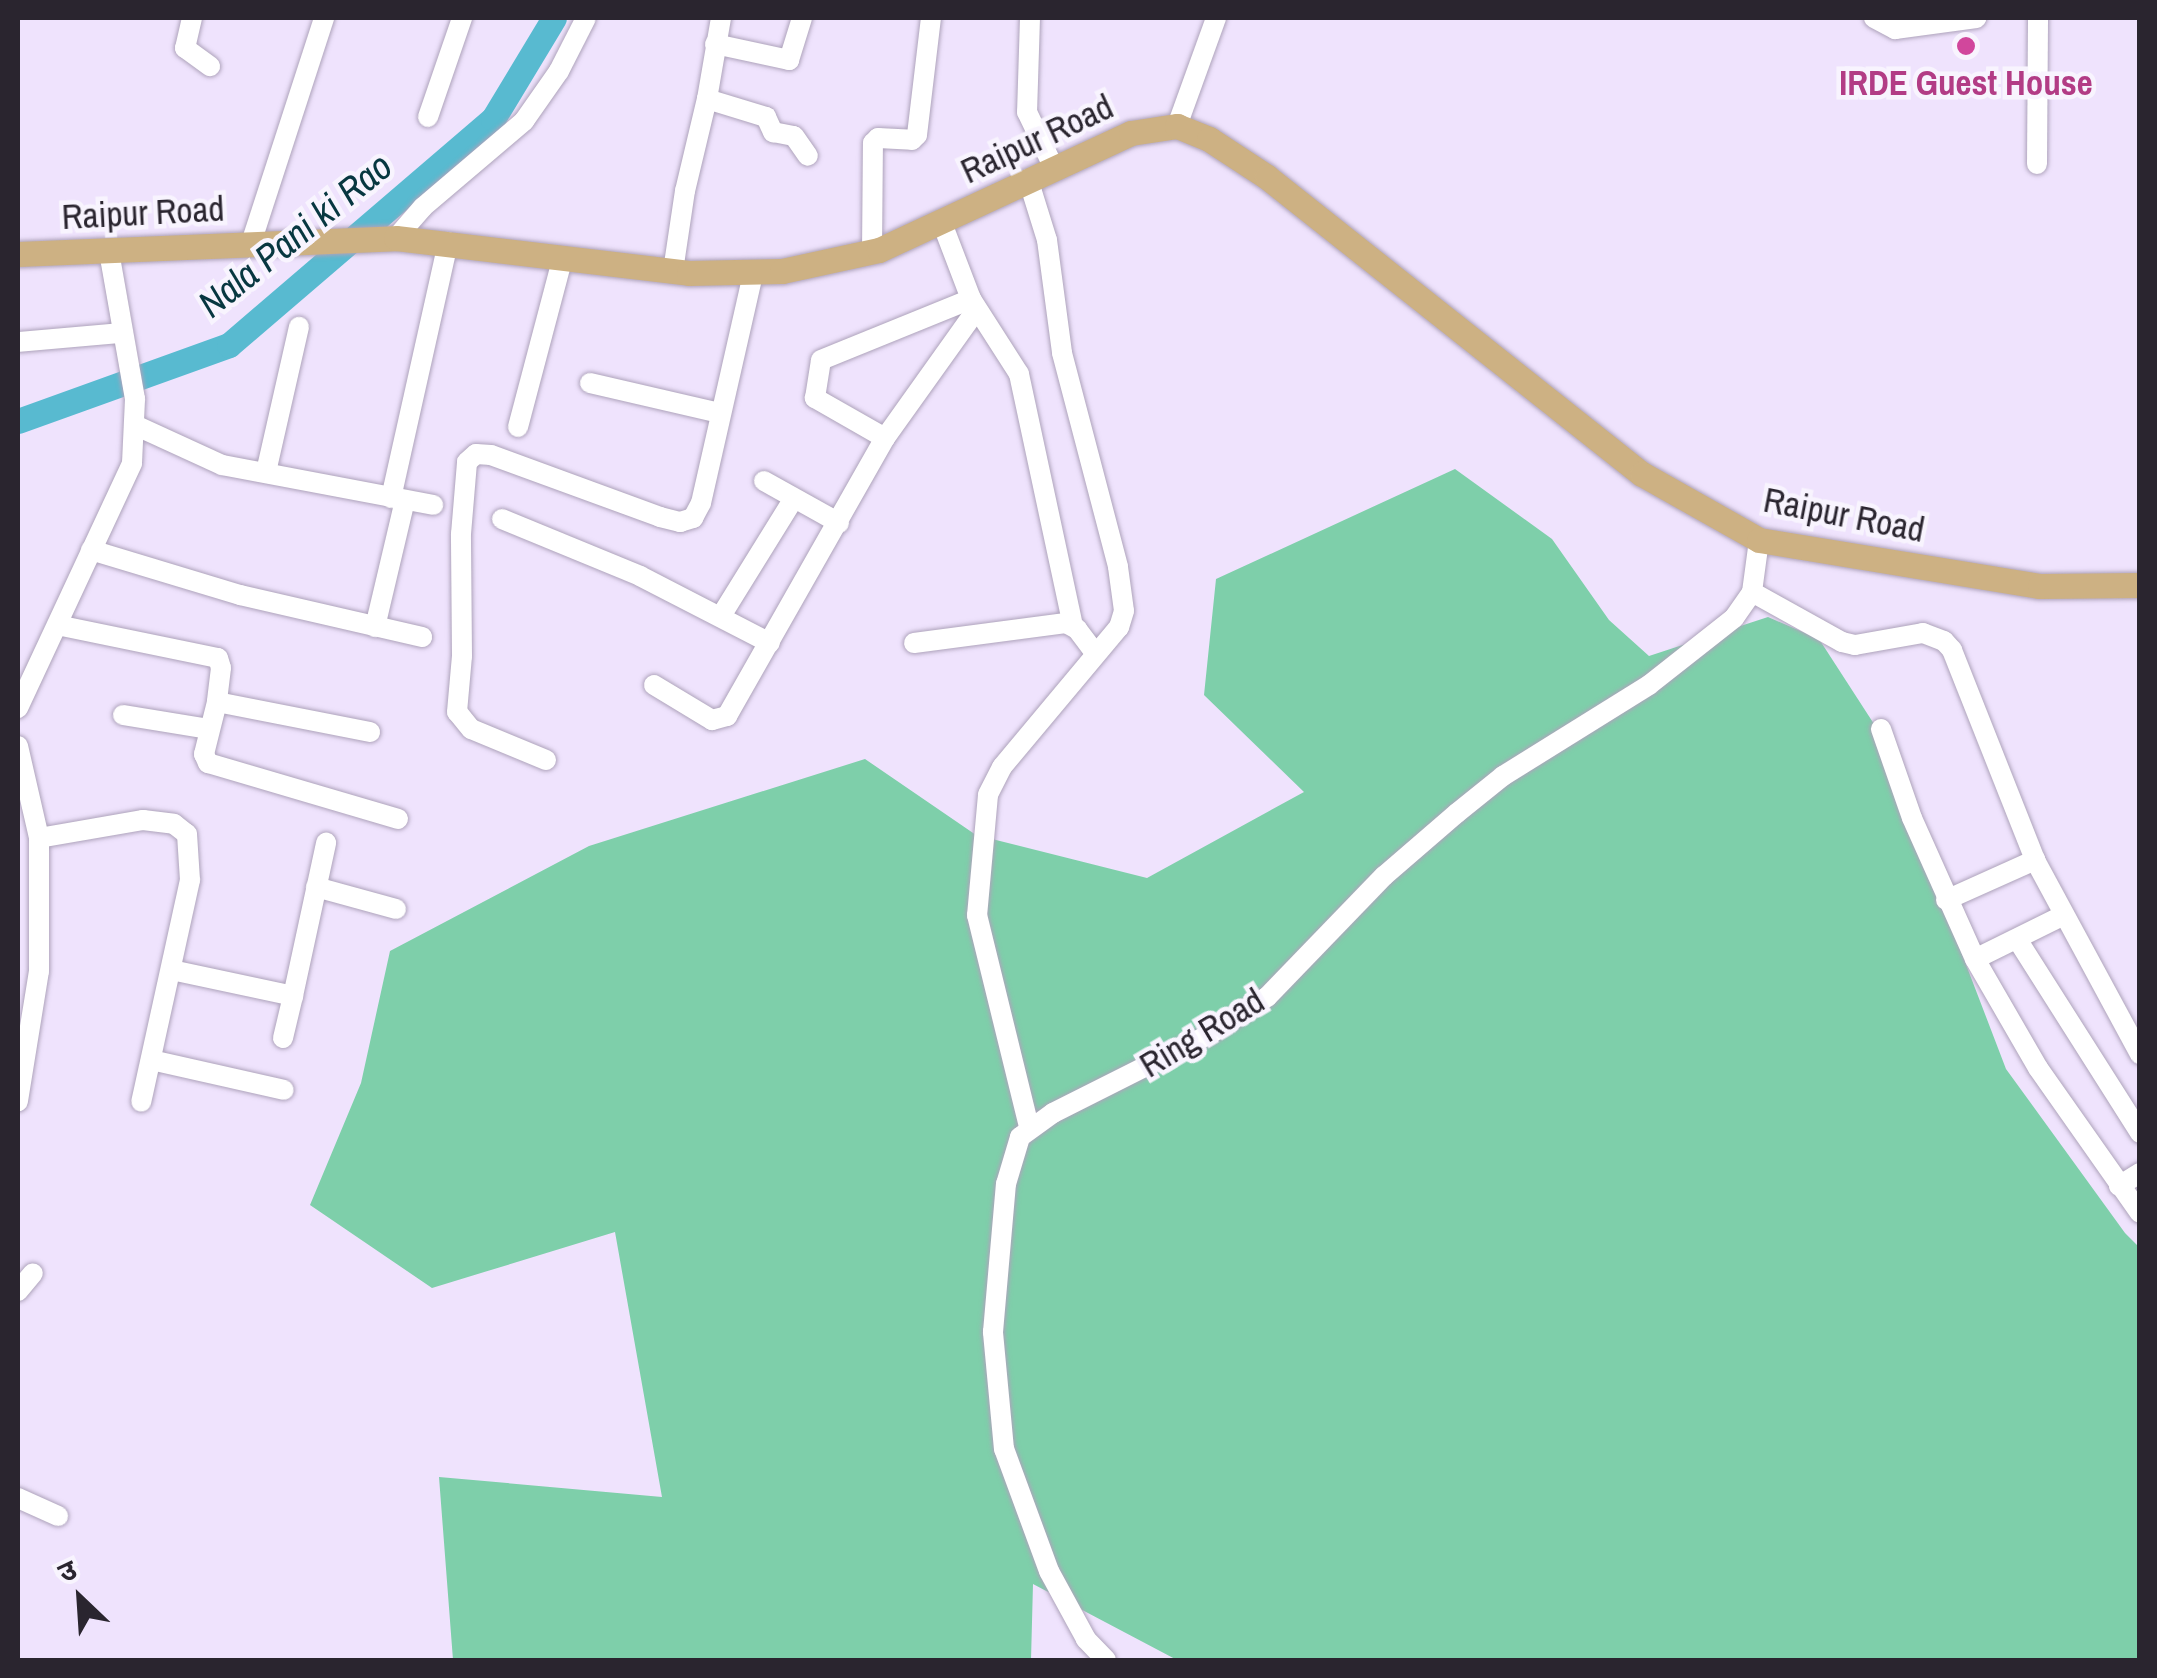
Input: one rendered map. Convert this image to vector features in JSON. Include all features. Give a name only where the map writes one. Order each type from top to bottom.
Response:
[{"type":"main road","name":"Raipur Road","points":[[18,254],[390,239],[448,242],[674,271],[753,274],[872,252],[942,223],[1053,166],[1141,130],[1177,126],[1210,139],[1267,177],[1642,474],[1759,540],[2040,586],[2140,585]]},
{"type":"street","points":[[192,18],[185,48],[210,66]]},
{"type":"street","points":[[252,243],[324,18]]},
{"type":"street","points":[[428,117],[462,18]]},
{"type":"street","points":[[390,239],[524,121],[559,71],[586,18]]},
{"type":"street","points":[[674,271],[684,192],[722,18]]},
{"type":"street","points":[[715,44],[789,60],[802,18]]},
{"type":"street","points":[[872,252],[873,143],[878,138],[912,140],[917,135],[931,18]]},
{"type":"street","points":[[1030,18],[1027,112],[1053,166]]},
{"type":"street","points":[[1177,126],[1216,18]]},
{"type":"street","points":[[1874,18],[1895,29],[1976,18]]},
{"type":"street","points":[[2036,164],[2038,18]]},
{"type":"street","points":[[707,99],[766,117],[771,130],[794,136],[808,156]]},
{"type":"street","points":[[1028,179],[1047,240],[1062,353],[1124,595],[1118,627],[1002,768],[988,795],[977,915],[1029,1128],[1013,1154],[1006,1184],[994,1313],[1004,1449],[1049,1571],[1086,1639],[1106,1660]]},
{"type":"street","points":[[942,223],[974,304],[1012,358],[1023,385],[1073,625],[1094,654]]},
{"type":"street","points":[[375,627],[448,242]]},
{"type":"street","points":[[18,708],[129,472],[137,426],[135,399],[109,250]]},
{"type":"street","points":[[518,426],[563,257]]},
{"type":"street","points":[[546,760],[471,729],[457,712],[467,462],[481,453],[505,459],[660,517],[686,522],[701,503],[753,274]]},
{"type":"street","points":[[654,685],[720,720],[770,642],[885,438],[974,304]]},
{"type":"street","points":[[885,438],[818,402],[813,390],[818,364],[833,352],[974,304]]},
{"type":"street","points":[[266,472],[299,327]]},
{"type":"street","points":[[18,342],[123,343]]},
{"type":"street","points":[[590,383],[720,413]]},
{"type":"street","points":[[137,426],[203,459],[433,505]]},
{"type":"street","points":[[764,480],[792,500],[839,523]]},
{"type":"street","points":[[721,616],[792,500]]},
{"type":"street","points":[[502,519],[640,576],[770,642]]},
{"type":"street","points":[[1759,540],[1752,592],[1842,642],[1855,645],[1922,633],[1944,641],[1952,650],[2035,860],[2140,1054]]},
{"type":"street","points":[[91,550],[240,595],[422,636]]},
{"type":"street","name":"Ring Road","points":[[1029,1128],[1210,1034],[1266,997],[1384,876],[1457,813],[1503,776],[1679,663],[1734,618],[1752,592]]},
{"type":"street","points":[[914,643],[1059,623],[1073,625]]},
{"type":"street","points":[[57,625],[218,658],[217,702],[204,754],[215,766],[398,818]]},
{"type":"street","points":[[217,702],[370,732]]},
{"type":"street","points":[[123,715],[209,729]]},
{"type":"street","points":[[1881,729],[1946,900],[1974,959],[2038,1068],[2140,1214]]},
{"type":"street","points":[[18,746],[40,838],[27,906],[37,995],[18,1101]]},
{"type":"street","points":[[40,838],[143,820],[182,828],[190,843],[191,870],[141,1102]]},
{"type":"street","points":[[283,1038],[326,843]]},
{"type":"street","points":[[1946,900],[2035,860]]},
{"type":"street","points":[[316,887],[396,909]]},
{"type":"street","points":[[1974,959],[2062,916]]},
{"type":"street","points":[[2017,939],[2140,1133]]},
{"type":"street","points":[[172,970],[292,996]]},
{"type":"street","points":[[150,1060],[284,1090]]},
{"type":"street","points":[[2119,1186],[2140,1173]]},
{"type":"street","points":[[18,1291],[33,1273]]},
{"type":"street","points":[[18,1498],[58,1516]]},
{"type":"green space","points":[[1455,469],[1552,539],[1609,620],[1649,656],[1768,617],[1819,639],[1874,724],[2006,1069],[2139,1247],[2139,1660],[1177,1660],[1033,1584],[1031,1660],[453,1660],[439,1477],[662,1497],[615,1232],[432,1288],[310,1205],[361,1083],[390,951],[589,846],[865,759],[976,835],[1147,878],[1304,792],[1204,695],[1216,579]]},
{"type":"waterway","name":"Nala Pani ki Rao","points":[[18,421],[229,345],[493,119],[554,18]]},
{"type":"place","name":"IRDE Guest House","points":[[1966,46]]}]
